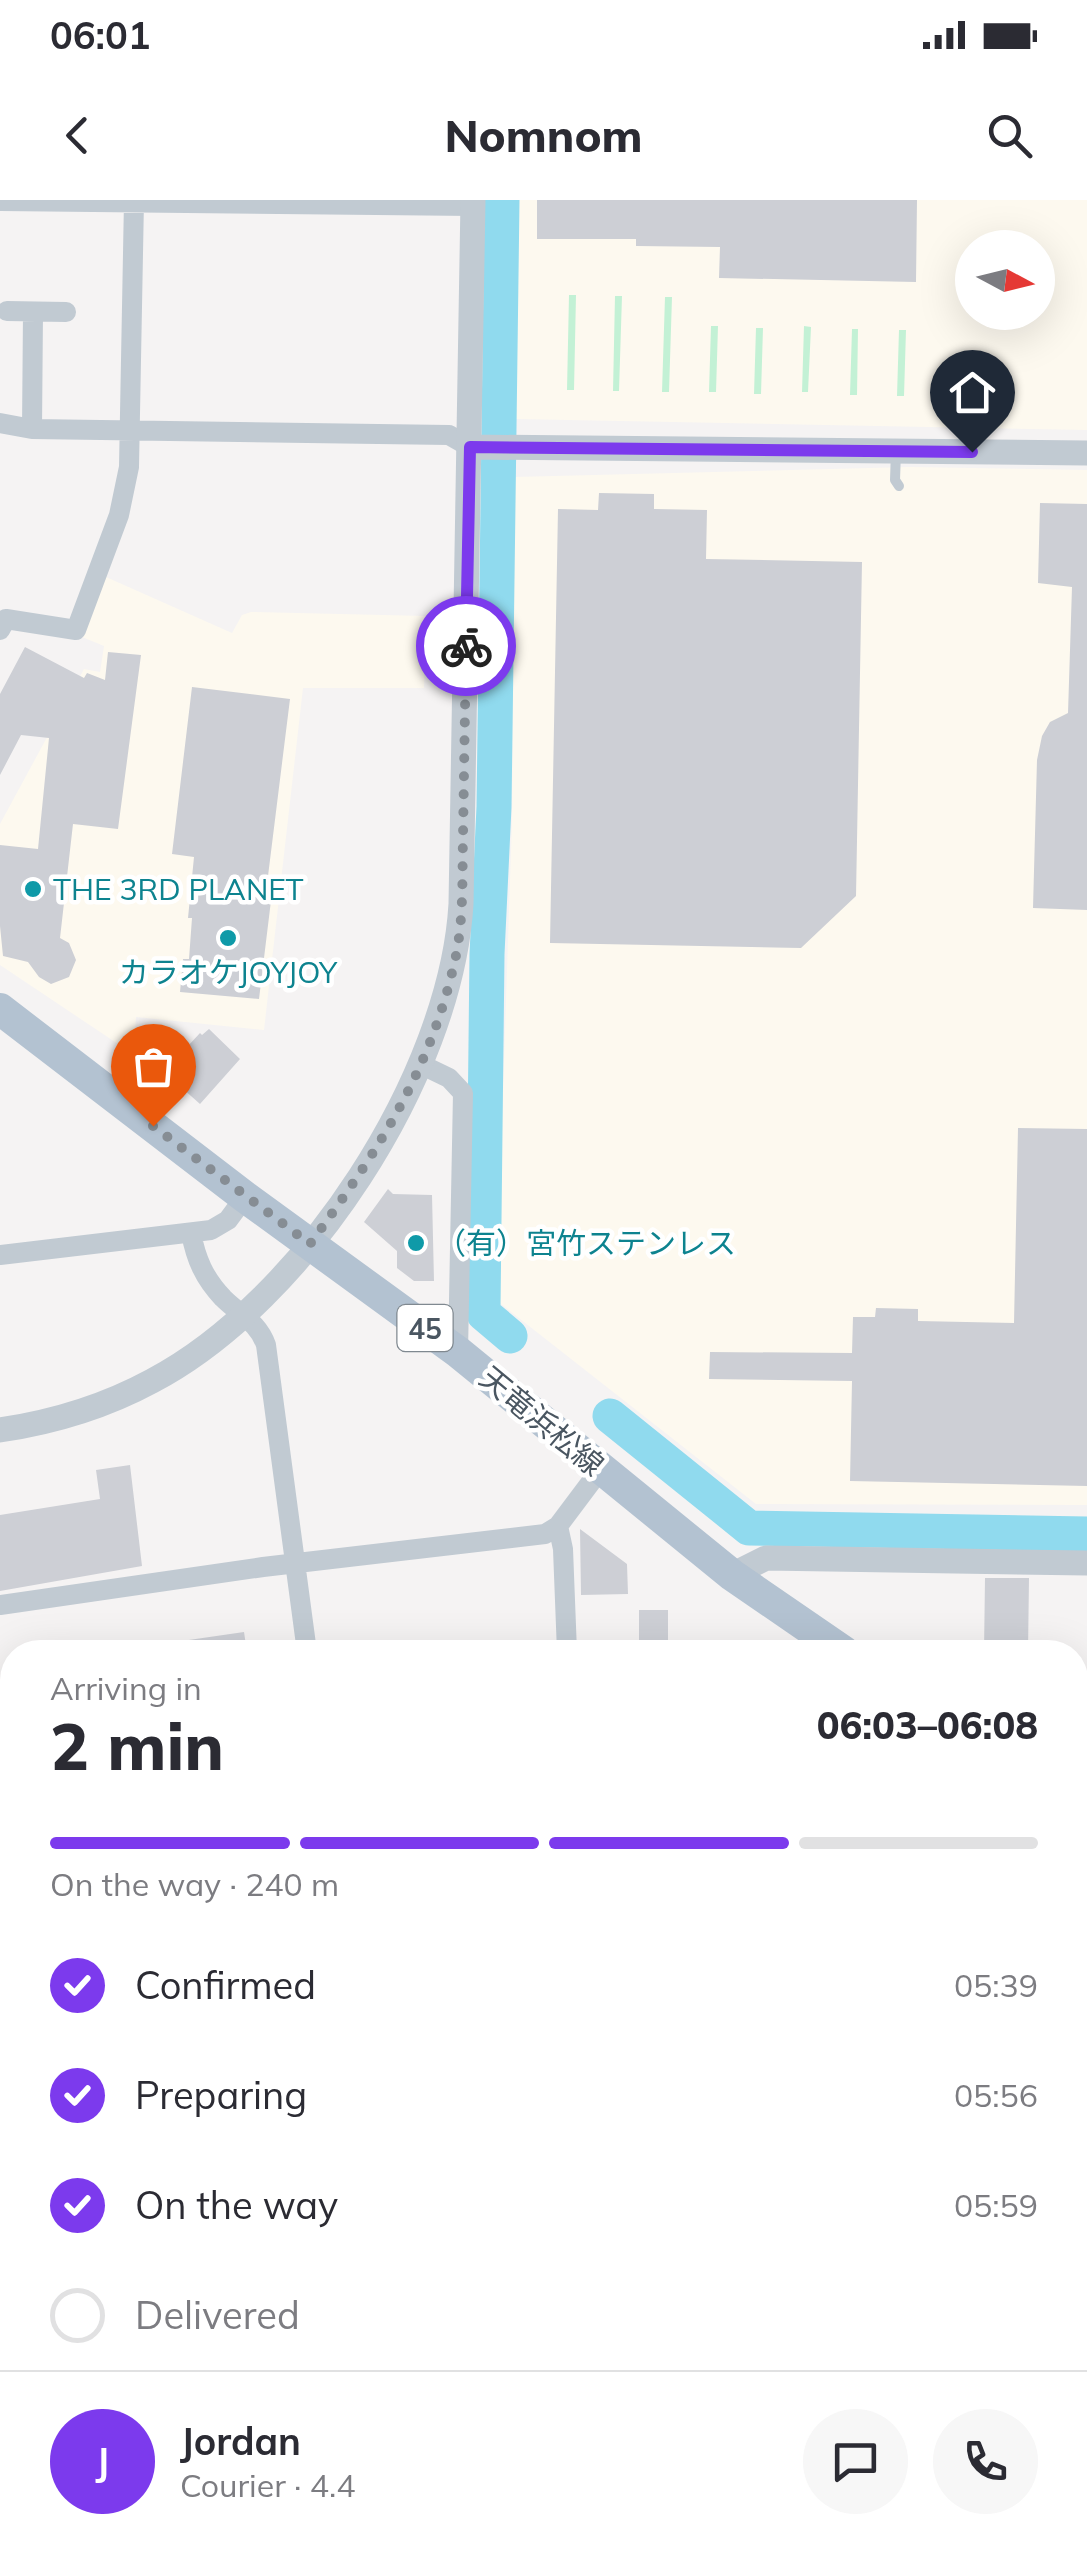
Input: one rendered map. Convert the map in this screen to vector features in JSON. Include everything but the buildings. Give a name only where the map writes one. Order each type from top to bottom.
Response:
[{"type":"main road","name":"天竜浜松線","points":[[0,1009],[458,1352],[732,1575],[827,1640]]},
{"type":"street","points":[[0,201],[474,203],[478,447],[460,931],[449,983],[420,1064],[386,1136],[310,1244],[244,1315],[191,1356],[131,1391],[66,1417],[0,1430]]},
{"type":"street","points":[[0,630],[6,619],[76,630],[126,491],[134,202]]},
{"type":"street","points":[[7,311],[66,312]]},
{"type":"street","points":[[32,428],[33,312]]},
{"type":"street","points":[[0,423],[32,428],[449,435],[478,447],[1087,453]]},
{"type":"street","points":[[420,1064],[449,1078],[463,1093],[458,1352]]},
{"type":"street","points":[[0,1255],[211,1230],[226,1222],[245,1196]]},
{"type":"street","points":[[191,1234],[197,1264],[224,1298],[262,1333],[266,1345],[305,1640]]},
{"type":"street","points":[[0,1605],[544,1534],[558,1526],[600,1470]]},
{"type":"street","points":[[558,1526],[563,1549],[566,1640]]},
{"type":"street","points":[[732,1575],[766,1558],[1087,1563]]},
{"type":"lane","points":[[896,451],[895,480],[899,486]]},
{"type":"shaded area","points":[[519,200],[1087,200],[1087,430],[516,419]]},
{"type":"shaded area","points":[[909,467],[1087,470],[1087,1505],[756,1504],[496,1300],[512,821],[514,477]]},
{"type":"shaded area","points":[[106,577],[232,633],[242,615],[251,612],[426,616],[424,688],[303,688],[264,1030],[136,1017],[134,1043],[127,1050],[0,965],[0,824],[84,669],[100,672],[104,646],[82,637]]},
{"type":"green space","points":[[569,295],[576,295],[574,390],[567,390]]},
{"type":"green space","points":[[615,296],[622,296],[619,391],[613,391]]},
{"type":"green space","points":[[665,297],[672,297],[669,392],[662,392]]},
{"type":"green space","points":[[711,326],[718,326],[716,392],[709,392]]},
{"type":"green space","points":[[804,326],[811,327],[808,392],[802,392]]},
{"type":"green space","points":[[756,328],[763,328],[761,394],[754,394]]},
{"type":"green space","points":[[852,329],[858,329],[857,395],[850,395]]},
{"type":"green space","points":[[899,330],[906,330],[904,396],[897,396]]},
{"type":"waterway","points":[[502,200],[483,1309],[510,1336]]},
{"type":"waterway","points":[[610,1416],[749,1528],[1087,1534]]},
{"type":"way so far","points":[[153,1126],[310,1244],[371,1160],[400,1110],[422,1060],[456,957],[461,904],[466,646]]},
{"type":"place","name":"THE 3RD PLANET","points":[[33,889]]},
{"type":"place","name":"カラオケJOYJOY","points":[[228,938]]},
{"type":"place","name":"（有）宮竹ステンレス","points":[[416,1243]]},
{"type":"route","points":[[466,646],[470,447],[972,452]]}]
